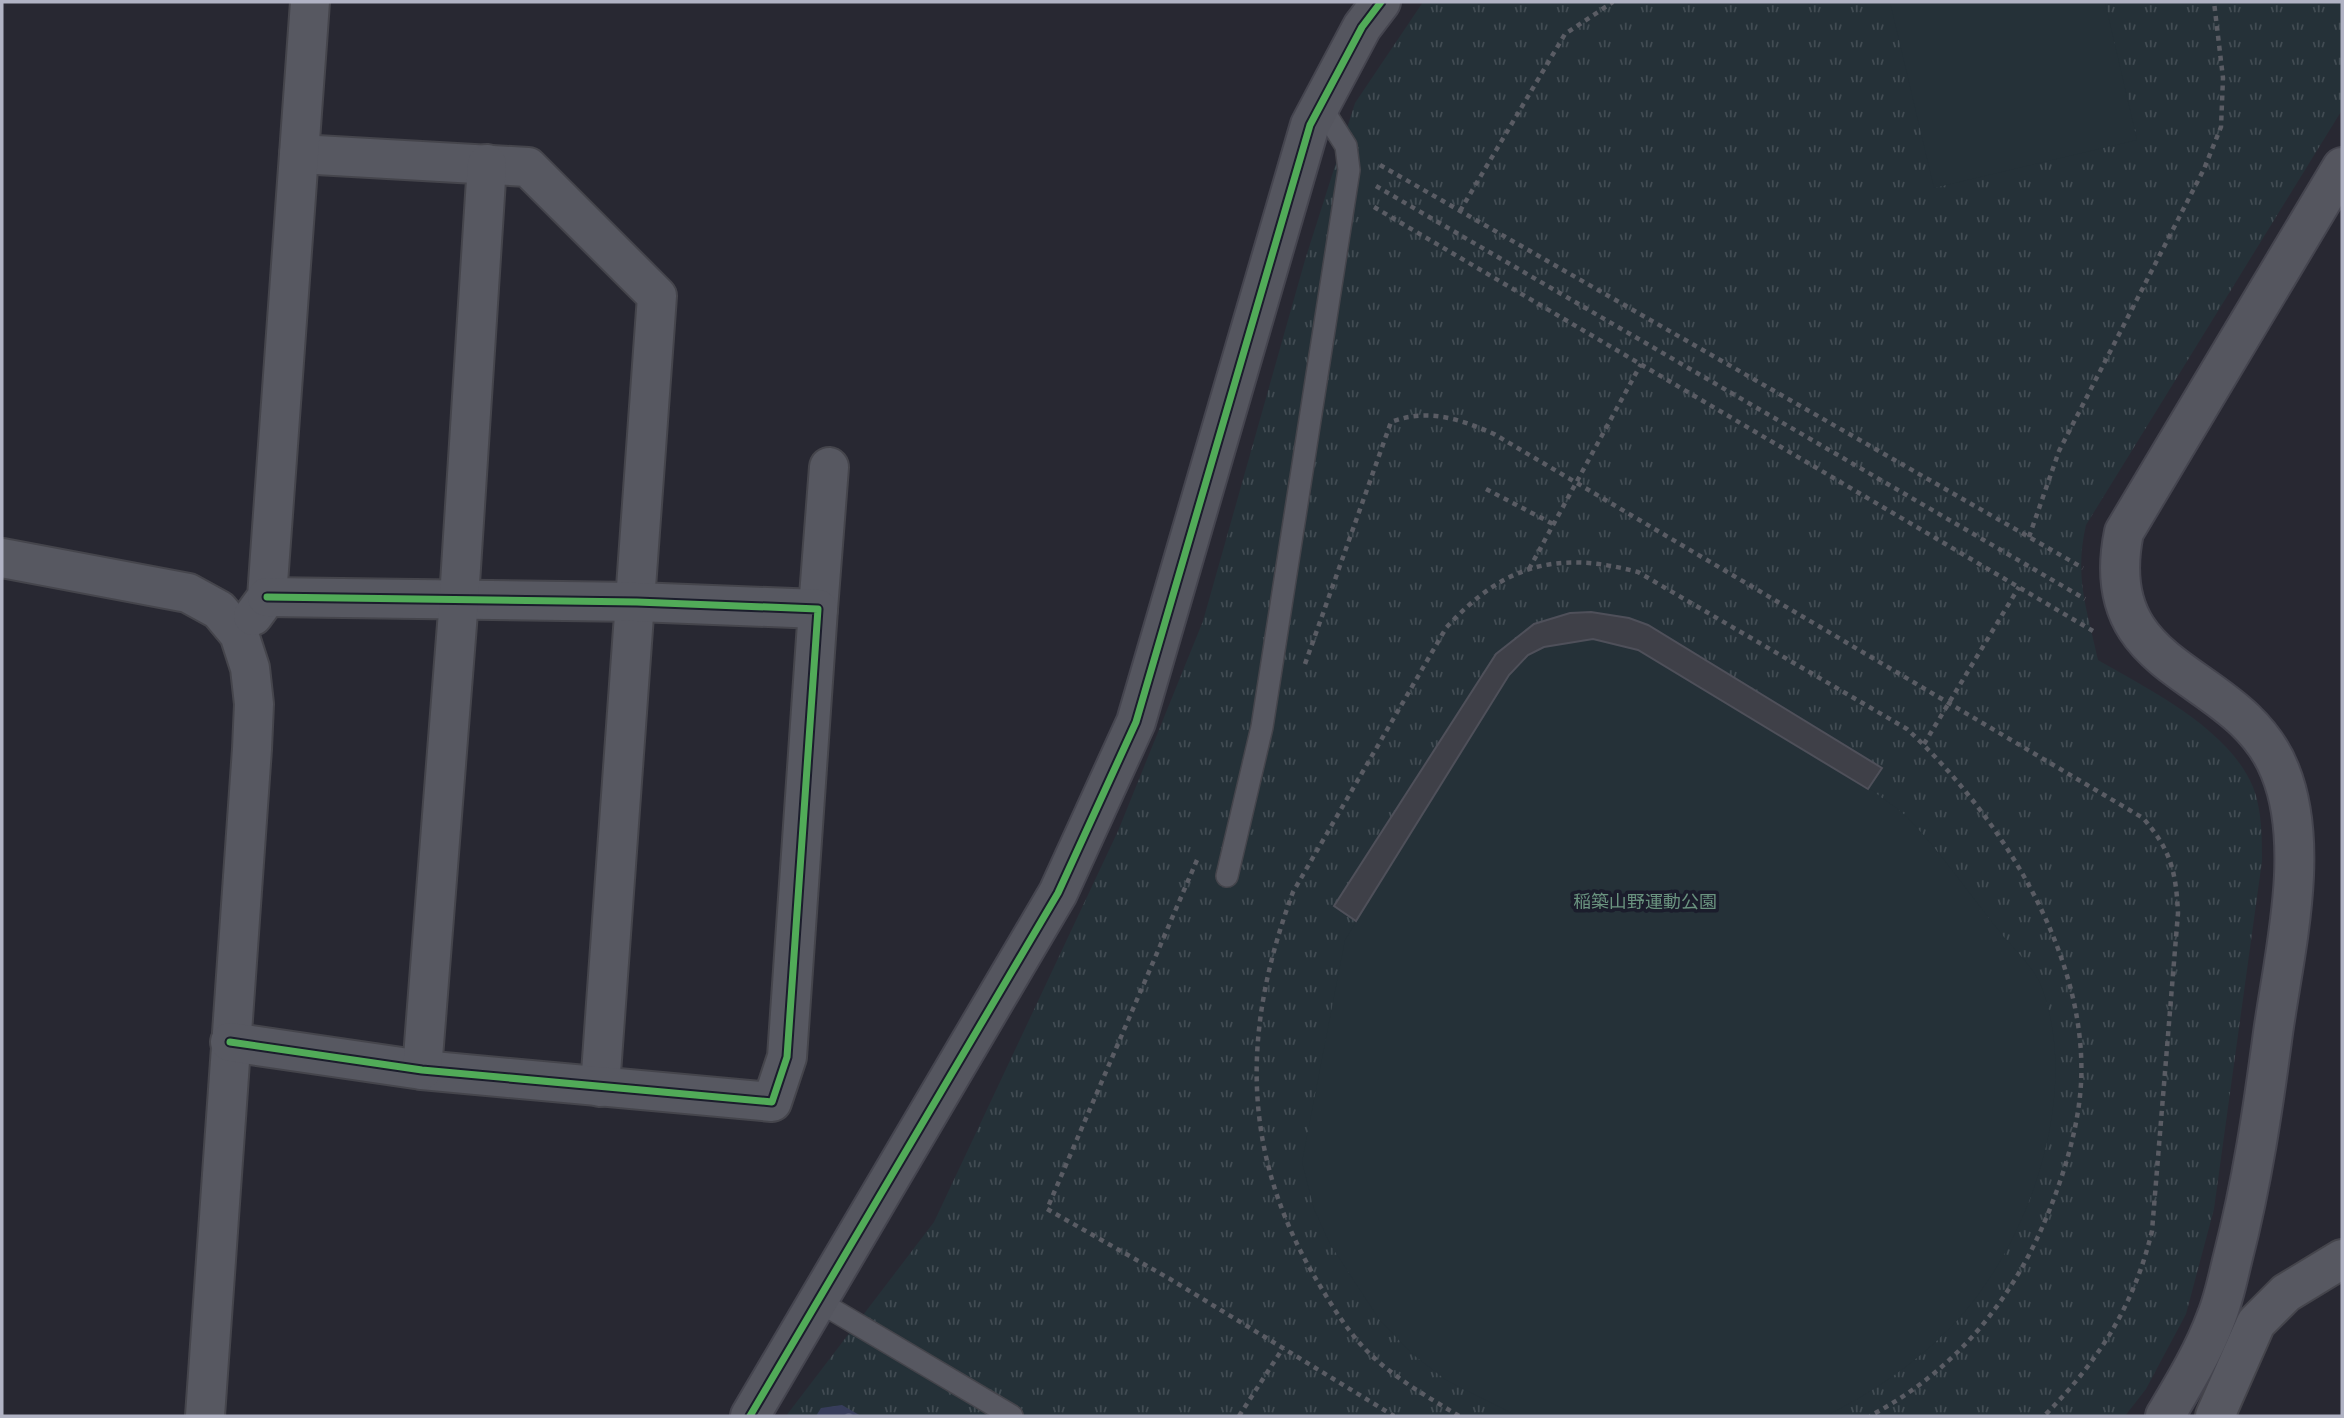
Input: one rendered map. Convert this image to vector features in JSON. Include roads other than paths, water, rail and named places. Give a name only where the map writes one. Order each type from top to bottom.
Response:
[{"type":"street","points":[[239,634],[267,597],[310,2]]},
{"type":"street","points":[[750,1416],[1058,893],[1136,722],[1310,125],[1362,27],[1381,2]]},
{"type":"street","points":[[299,154],[528,167],[657,296],[600,1087]]},
{"type":"street","points":[[422,1070],[459,599],[487,164]]},
{"type":"street","points":[[2165,1416],[2193,1370],[2217,1316],[2248,1201],[2292,895],[2293,839],[2290,802],[2265,739],[2242,715],[2172,666],[2135,631],[2118,562],[2124,532],[2342,167]]},
{"type":"street","points":[[230,1042],[422,1070],[772,1102],[787,1057],[829,467]]},
{"type":"street","points":[[2,558],[188,593],[219,610],[239,634],[250,668],[254,704],[205,1416]]},
{"type":"street","points":[[267,597],[637,602],[818,609]]},
{"type":"street","points":[[2215,1416],[2256,1323],[2286,1293],[2342,1259]]},
{"type":"lane","points":[[1227,876],[1262,727],[1348,180],[1346,146],[1320,104]]},
{"type":"lane","points":[[818,1301],[1012,1416]]},
{"type":"water","points":[[842,1405],[861,1416],[816,1416],[821,1408]]},
{"type":"park label","name":"稲築山野運動公園","points":[[1645,902]]}]
